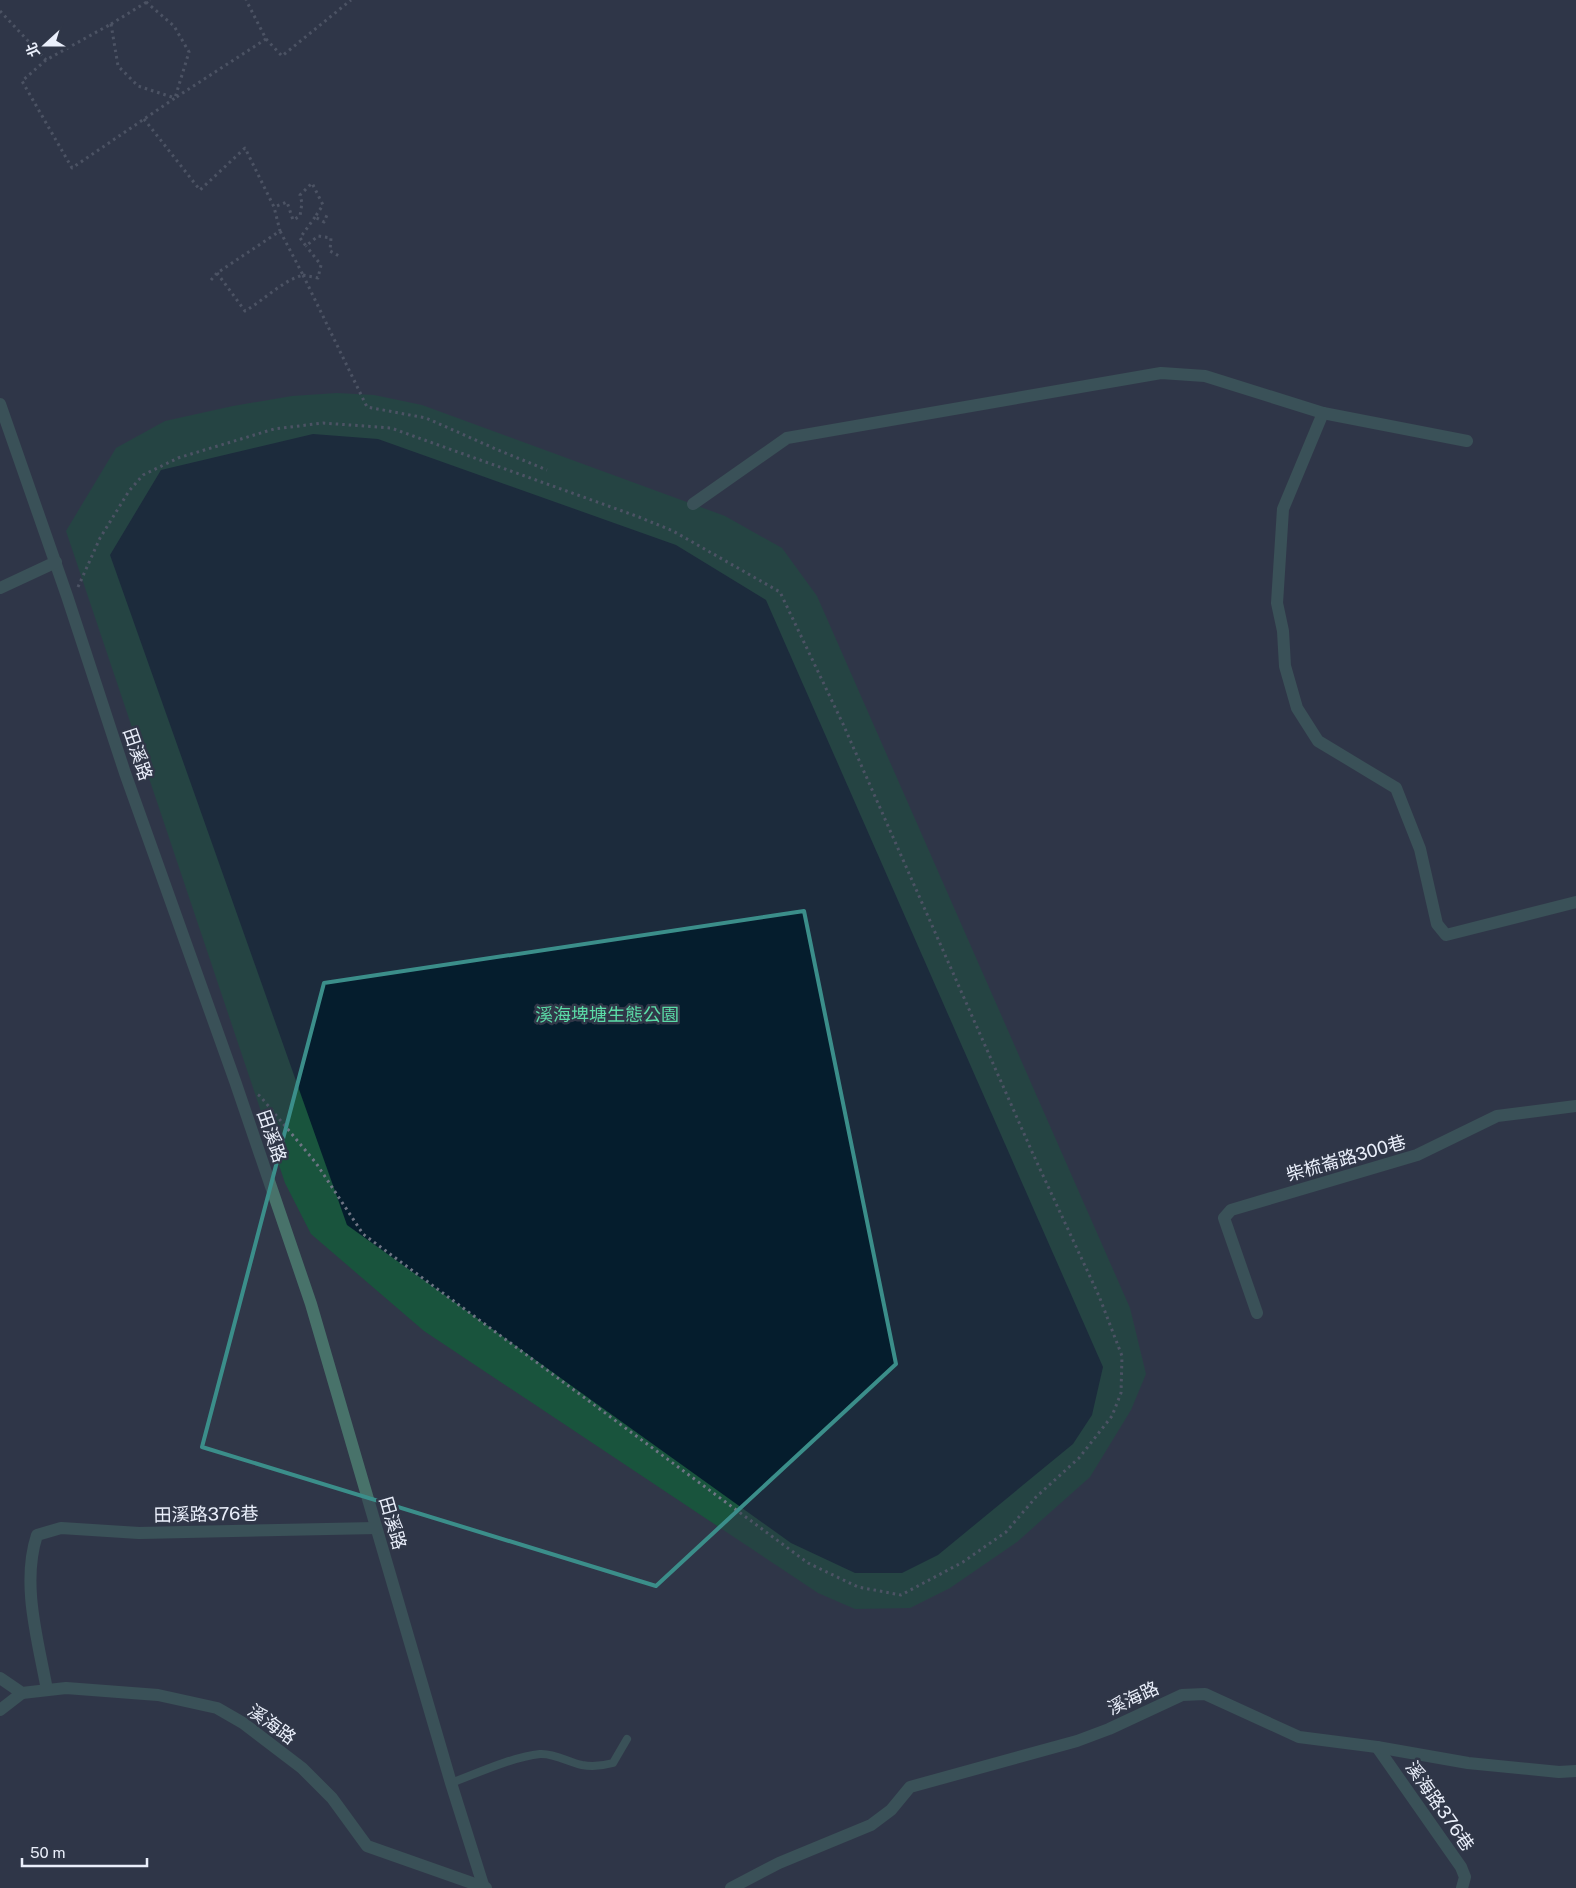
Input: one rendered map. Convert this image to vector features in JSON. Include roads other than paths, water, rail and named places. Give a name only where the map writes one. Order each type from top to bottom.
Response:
[{"type":"street","points":[[693,504],[787,438],[1161,373],[1205,376],[1323,413],[1467,441]]},
{"type":"street","name":"田溪路","points":[[0,404],[56,562],[125,773],[235,1081],[311,1304],[451,1783],[484,1888]]},
{"type":"street","points":[[1323,413],[1283,509],[1277,603],[1283,631],[1285,666],[1297,708],[1318,741],[1396,788],[1420,849],[1437,924],[1446,935],[1576,902]]},
{"type":"street","points":[[0,588],[56,562]]},
{"type":"street","name":"柴梳崙路300巷","points":[[1257,1313],[1224,1218],[1232,1210],[1417,1155],[1497,1116],[1576,1106]]},
{"type":"street","name":"田溪路376巷","points":[[47,1690],[31,1595],[32,1550],[37,1534],[61,1528],[139,1533],[376,1528]]},
{"type":"street","points":[[0,1678],[22,1693],[0,1710]]},
{"type":"street","name":"溪海路","points":[[22,1693],[66,1688],[158,1695],[217,1708],[242,1723],[302,1768],[332,1798],[367,1846],[484,1888]]},
{"type":"street","name":"溪海路","points":[[731,1888],[779,1863],[871,1825],[891,1810],[910,1787],[1078,1741],[1109,1729],[1182,1695],[1205,1694],[1299,1737],[1377,1747],[1468,1763],[1559,1772],[1576,1771]]},
{"type":"street","name":"溪海路376巷","points":[[1377,1747],[1461,1867],[1465,1877],[1462,1888]]},
{"type":"lane","points":[[451,1783],[515,1760],[542,1754],[581,1765],[597,1767],[612,1763],[627,1739]]},
{"type":"water","name":"溪海埤塘生態公園","points":[[313,434],[378,439],[676,545],[766,600],[1103,1367],[1092,1415],[1073,1444],[938,1555],[902,1573],[855,1573],[791,1543],[347,1225],[110,555],[161,470]]}]
